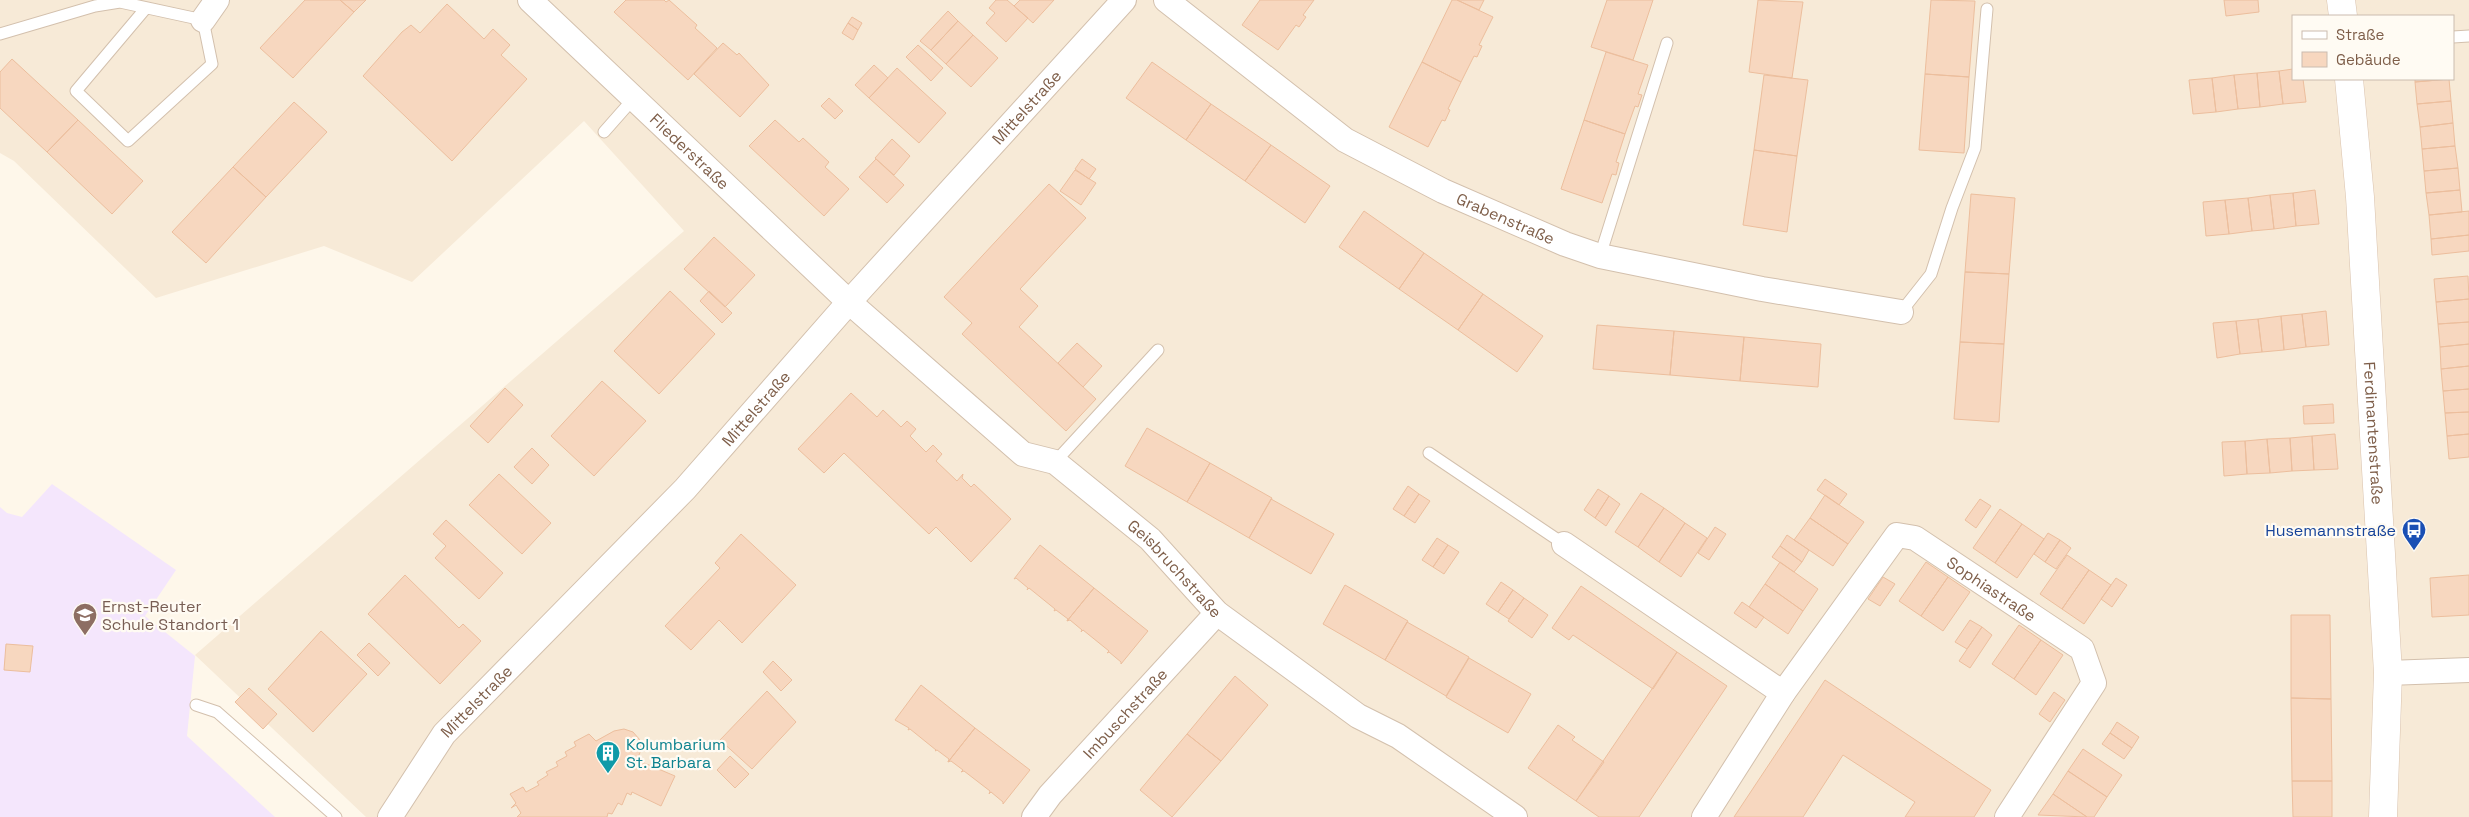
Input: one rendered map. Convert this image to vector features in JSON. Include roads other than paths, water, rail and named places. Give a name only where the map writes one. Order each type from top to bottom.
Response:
[{"type":"street","points":[[203,20],[217,0]]},
{"type":"street","name":"Fliederstraße","points":[[530,0],[849,302]]},
{"type":"street","name":"Mittelstraße","points":[[390,817],[444,734],[685,488],[849,302],[1124,0]]},
{"type":"street","name":"Grabenstraße","points":[[1166,0],[1345,140],[1443,191],[1565,244],[1600,256],[1762,289],[1901,312]]},
{"type":"street","points":[[2341,0],[2343,15]]},
{"type":"street","name":"Ferdinantenstraße","points":[[2349,80],[2360,197],[2388,673],[2383,817]]},
{"type":"street","name":"Geisbruchstraße","points":[[849,302],[1023,454],[1055,462],[1150,539],[1217,613],[1358,716],[1398,736],[1515,817]]},
{"type":"street","name":"Sophiastraße","points":[[1704,817],[1783,693],[1897,535],[1915,538],[2082,649],[2094,684],[2007,817]]},
{"type":"street","points":[[1564,544],[1783,693]]},
{"type":"street","name":"Imbuschstraße","points":[[1034,817],[1050,795],[1217,613]]},
{"type":"street","points":[[2388,673],[2469,670]]},
{"type":"lane","points":[[0,34],[95,6],[120,2],[203,20],[212,64],[128,141],[76,90],[146,8]]},
{"type":"lane","points":[[1901,312],[1931,274],[1952,208],[1975,148],[1987,10]]},
{"type":"lane","points":[[2454,37],[2469,36]]},
{"type":"lane","points":[[1600,256],[1667,43]]},
{"type":"lane","points":[[604,132],[634,98]]},
{"type":"lane","points":[[1055,462],[1158,350]]},
{"type":"lane","points":[[1429,453],[1564,544]]},
{"type":"lane","points":[[196,705],[217,712],[336,817]]},
{"type":"place","name":"Husemannstraße","points":[[2414,551]]},
{"type":"place","name":"Ernst-Reuter Schule Standort 1","points":[[85,636]]},
{"type":"place","name":"Kolumbarium St. Barbara","points":[[608,774]]}]
